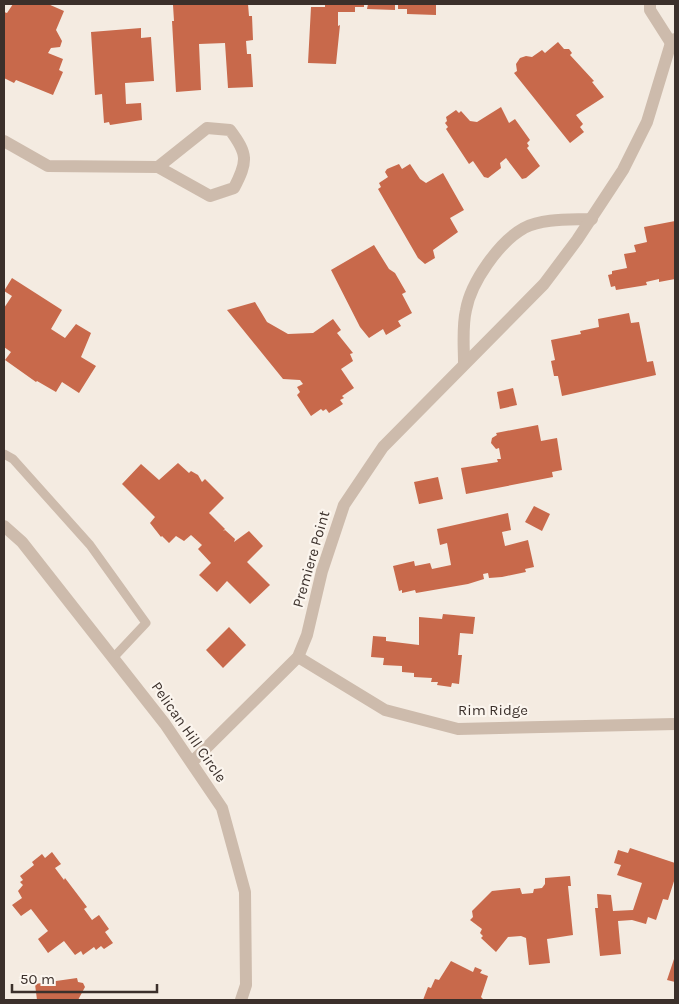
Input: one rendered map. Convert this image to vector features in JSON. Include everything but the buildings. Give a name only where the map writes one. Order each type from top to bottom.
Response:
[{"type":"street","name":"Premiere Point","points":[[192,762],[298,657],[307,635],[322,571],[344,505],[383,446],[544,284],[624,170],[647,122],[673,41],[650,10],[650,4]]},
{"type":"street","points":[[4,140],[48,166],[158,167],[210,196],[234,188],[243,170],[244,148],[230,130],[207,128],[158,167]]},
{"type":"street","points":[[464,363],[465,311],[473,285],[499,250],[524,228],[550,220],[592,218]]},
{"type":"street","name":"Pelican Hill Circle","points":[[4,526],[22,542],[114,657],[192,762],[222,808],[245,892],[246,985],[242,1000]]},
{"type":"street","name":"Rim Ridge","points":[[298,657],[385,710],[458,729],[675,724]]},
{"type":"lane","points":[[4,454],[13,459],[90,545],[146,623],[114,657]]}]
